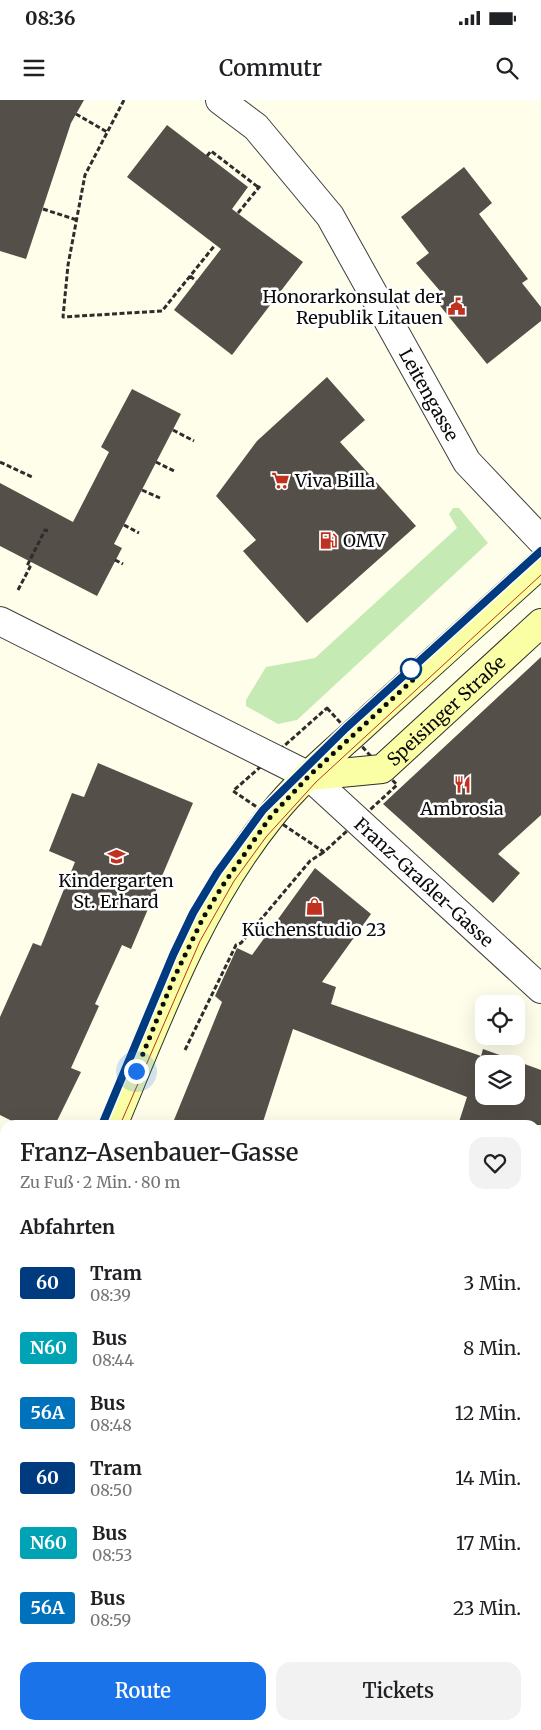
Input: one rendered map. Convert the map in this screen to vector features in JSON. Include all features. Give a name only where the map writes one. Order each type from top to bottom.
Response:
[{"type":"main road","points":[[116,1120],[173,980],[203,918],[223,885],[271,816],[309,776],[541,564]]},
{"type":"main road","name":"Speisinger Straße","points":[[309,776],[382,769],[541,622]]},
{"type":"street","name":"Leitengasse","points":[[220,100],[256,127],[330,216],[467,462],[541,540]]},
{"type":"street","name":"Franz-Graßler-Gasse","points":[[0,621],[309,776],[541,988]]},
{"type":"path","points":[[124,100],[85,174],[68,265],[63,317],[162,311],[215,245]]},
{"type":"path","points":[[76,114],[108,132]]},
{"type":"path","points":[[207,156],[211,151],[259,188]]},
{"type":"path","points":[[238,213],[263,182]]},
{"type":"path","points":[[43,209],[77,220]]},
{"type":"path","points":[[190,276],[196,281]]},
{"type":"path","points":[[173,430],[194,441]]},
{"type":"path","points":[[0,462],[32,477]]},
{"type":"path","points":[[156,462],[176,472]]},
{"type":"path","points":[[142,490],[160,498]]},
{"type":"path","points":[[124,525],[139,533]]},
{"type":"path","points":[[19,588],[30,567],[27,566],[45,530],[48,531]]},
{"type":"path","points":[[115,560],[123,564]]},
{"type":"path","points":[[182,1057],[236,945],[242,943],[310,861],[324,852]]},
{"type":"green space","points":[[453,508],[459,508],[488,543],[297,720],[278,724],[246,706],[246,700],[266,667],[315,658],[457,528],[449,514]]},
{"type":"building","points":[[0,100],[84,100],[71,123],[26,259],[0,251]]},
{"type":"building","points":[[167,125],[248,187],[232,209],[303,262],[232,355],[174,310],[221,249],[127,177]]},
{"type":"building","points":[[464,167],[492,203],[479,214],[528,279],[522,283],[541,307],[541,321],[487,364],[433,297],[440,291],[416,263],[429,253],[401,217]]},
{"type":"building","points":[[327,377],[365,420],[340,442],[416,526],[307,623],[243,551],[256,540],[216,496],[257,441]]},
{"type":"building","points":[[132,389],[181,414],[114,544],[122,548],[97,596],[0,546],[0,483],[73,522],[109,452],[101,447]]},
{"type":"building","points":[[541,657],[541,815],[498,854],[520,873],[493,903],[383,804]]},
{"type":"building","points":[[98,763],[193,803],[131,949],[122,945],[95,1004],[99,1006],[71,1068],[81,1072],[57,1120],[10,1120],[0,1115],[0,1017],[33,943],[41,946],[75,862],[49,851],[72,793],[84,797]]},
{"type":"building","points":[[315,868],[371,914],[322,982],[336,987],[331,1004],[478,1055],[475,1055],[475,1105],[525,1105],[525,1064],[541,1070],[541,1120],[460,1120],[467,1097],[293,1029],[264,1120],[174,1120],[222,1002],[215,996],[237,948],[252,955]]},
{"type":"building","points":[[483,1049],[500,1055],[481,1055]]},
{"type":"tram line","points":[[104,1120],[173,955],[193,913],[217,873],[263,811],[345,728],[541,551]]},
{"type":"tram line","name":"60","points":[[104,1120],[145,1020],[193,913],[217,873],[263,810],[346,728],[541,551]]},
{"type":"tram line","points":[[122,1120],[200,941],[234,881],[266,837],[316,782],[541,575]]},
{"type":"place","name":"Honorarkonsulat der Republik Litauen","points":[[457,306]]},
{"type":"place","name":"Viva Billa","points":[[281,480]]},
{"type":"place","name":"OMV","points":[[329,540]]},
{"type":"place","name":"Ambrosia","points":[[462,785]]},
{"type":"place","name":"Kindergarten St. Erhard","points":[[116,857]]},
{"type":"place","name":"Küchenstudio 23","points":[[314,906]]},
{"type":"route","points":[[136,1071],[173,980],[203,918],[223,885],[271,816],[309,776],[417,676],[411,669]]}]
